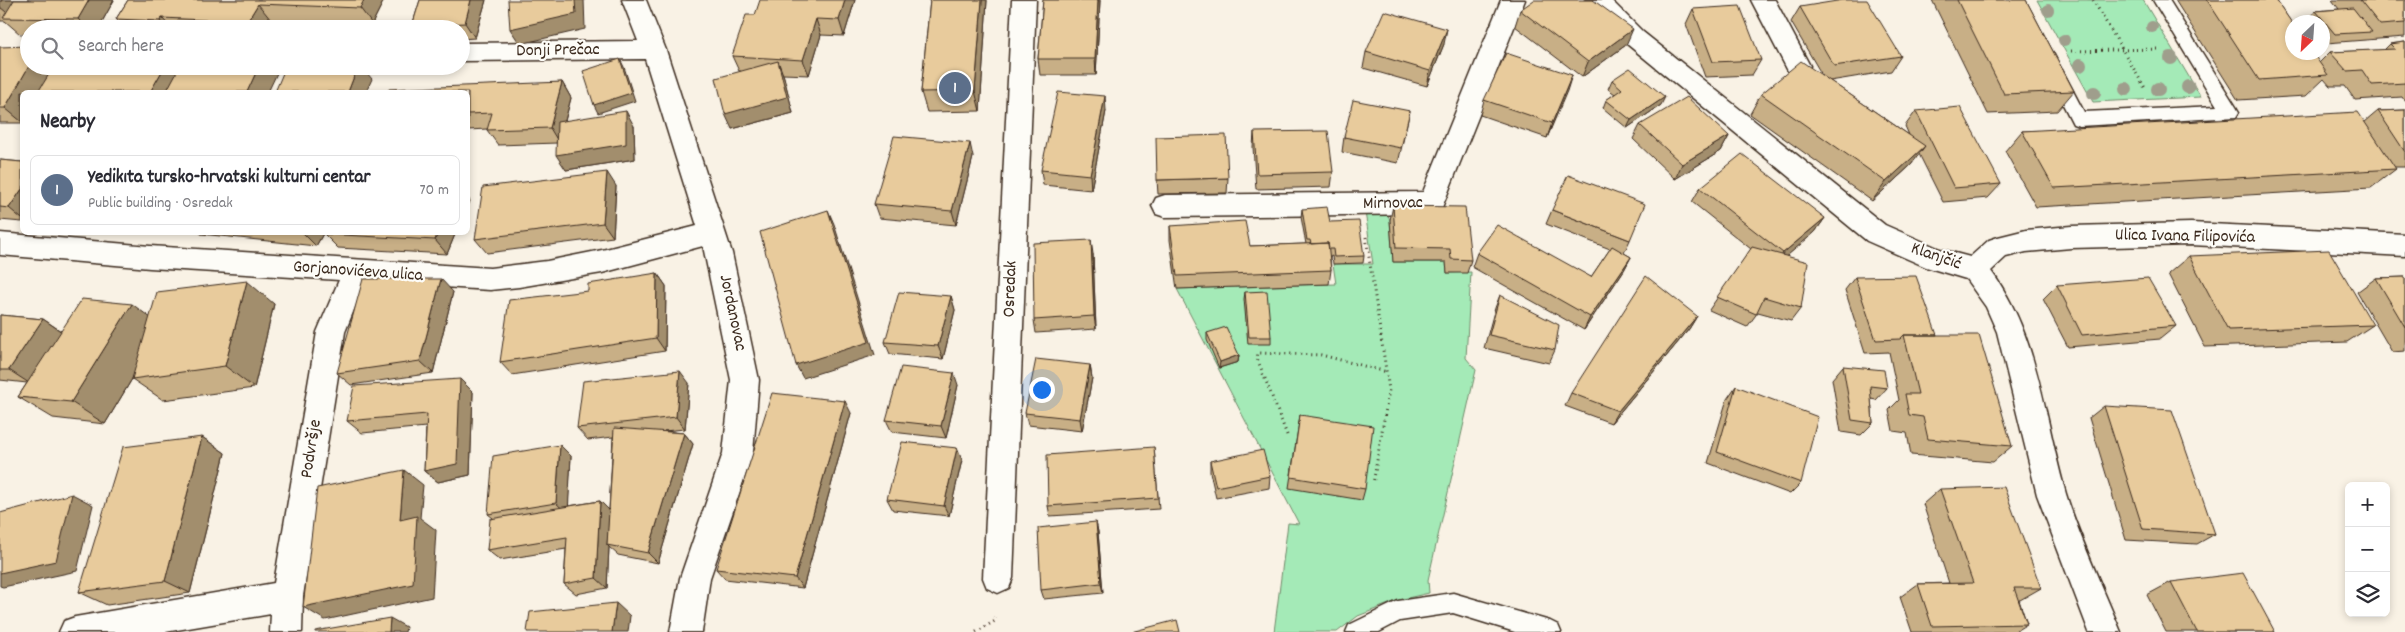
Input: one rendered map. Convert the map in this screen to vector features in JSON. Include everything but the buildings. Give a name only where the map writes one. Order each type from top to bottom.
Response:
[{"type":"street","name":"Jordanovac","points":[[634,0],[654,50],[719,253],[746,380],[738,453],[695,578],[686,632]]},
{"type":"street","name":"Osredak","points":[[998,578],[1024,0]]},
{"type":"street","name":"Mirnovac","points":[[1165,206],[1432,203],[1513,0]]},
{"type":"street","name":"Klanjčić","points":[[1597,0],[1636,38],[1876,233],[1935,259],[1975,270],[1997,300],[2011,332],[2052,495],[2105,632]]},
{"type":"street","points":[[1763,0],[1798,66]]},
{"type":"street","name":"Donji Prečac","points":[[470,52],[654,50]]},
{"type":"street","name":"Gorjanovićeva ulica","points":[[0,244],[356,271],[490,279],[545,274],[590,265],[712,232]]},
{"type":"street","name":"Ulica Ivana Filipovića","points":[[1975,270],[1998,248],[2026,241],[2071,237],[2192,234],[2405,245]]},
{"type":"street","name":"Podvršje","points":[[286,632],[288,596],[331,332],[356,271]]},
{"type":"street","points":[[75,632],[288,596]]},
{"type":"lane","points":[[2047,59],[2079,119],[2230,112],[2162,0]]},
{"type":"lane","points":[[1356,632],[1398,611],[1453,603],[1550,632]]},
{"type":"path","points":[[2093,0],[2148,94]]},
{"type":"path","points":[[2068,52],[2159,48]]},
{"type":"path","points":[[1362,204],[1390,390],[1373,484]]},
{"type":"path","points":[[1287,435],[1257,358],[1258,353],[1321,355],[1387,372]]},
{"type":"path","points":[[976,632],[995,621]]},
{"type":"green space","points":[[2037,0],[2143,0],[2201,97],[2093,102]]},
{"type":"green space","points":[[1365,212],[1387,213],[1390,220],[1393,262],[1446,262],[1447,273],[1471,272],[1466,358],[1476,370],[1428,580],[1429,593],[1399,600],[1358,616],[1337,632],[1274,632],[1288,523],[1299,524],[1177,289],[1336,284],[1333,264],[1373,264]]},
{"type":"place","name":"Yedikıta tursko-hrvatski kulturni centar","points":[[955,88]]}]
